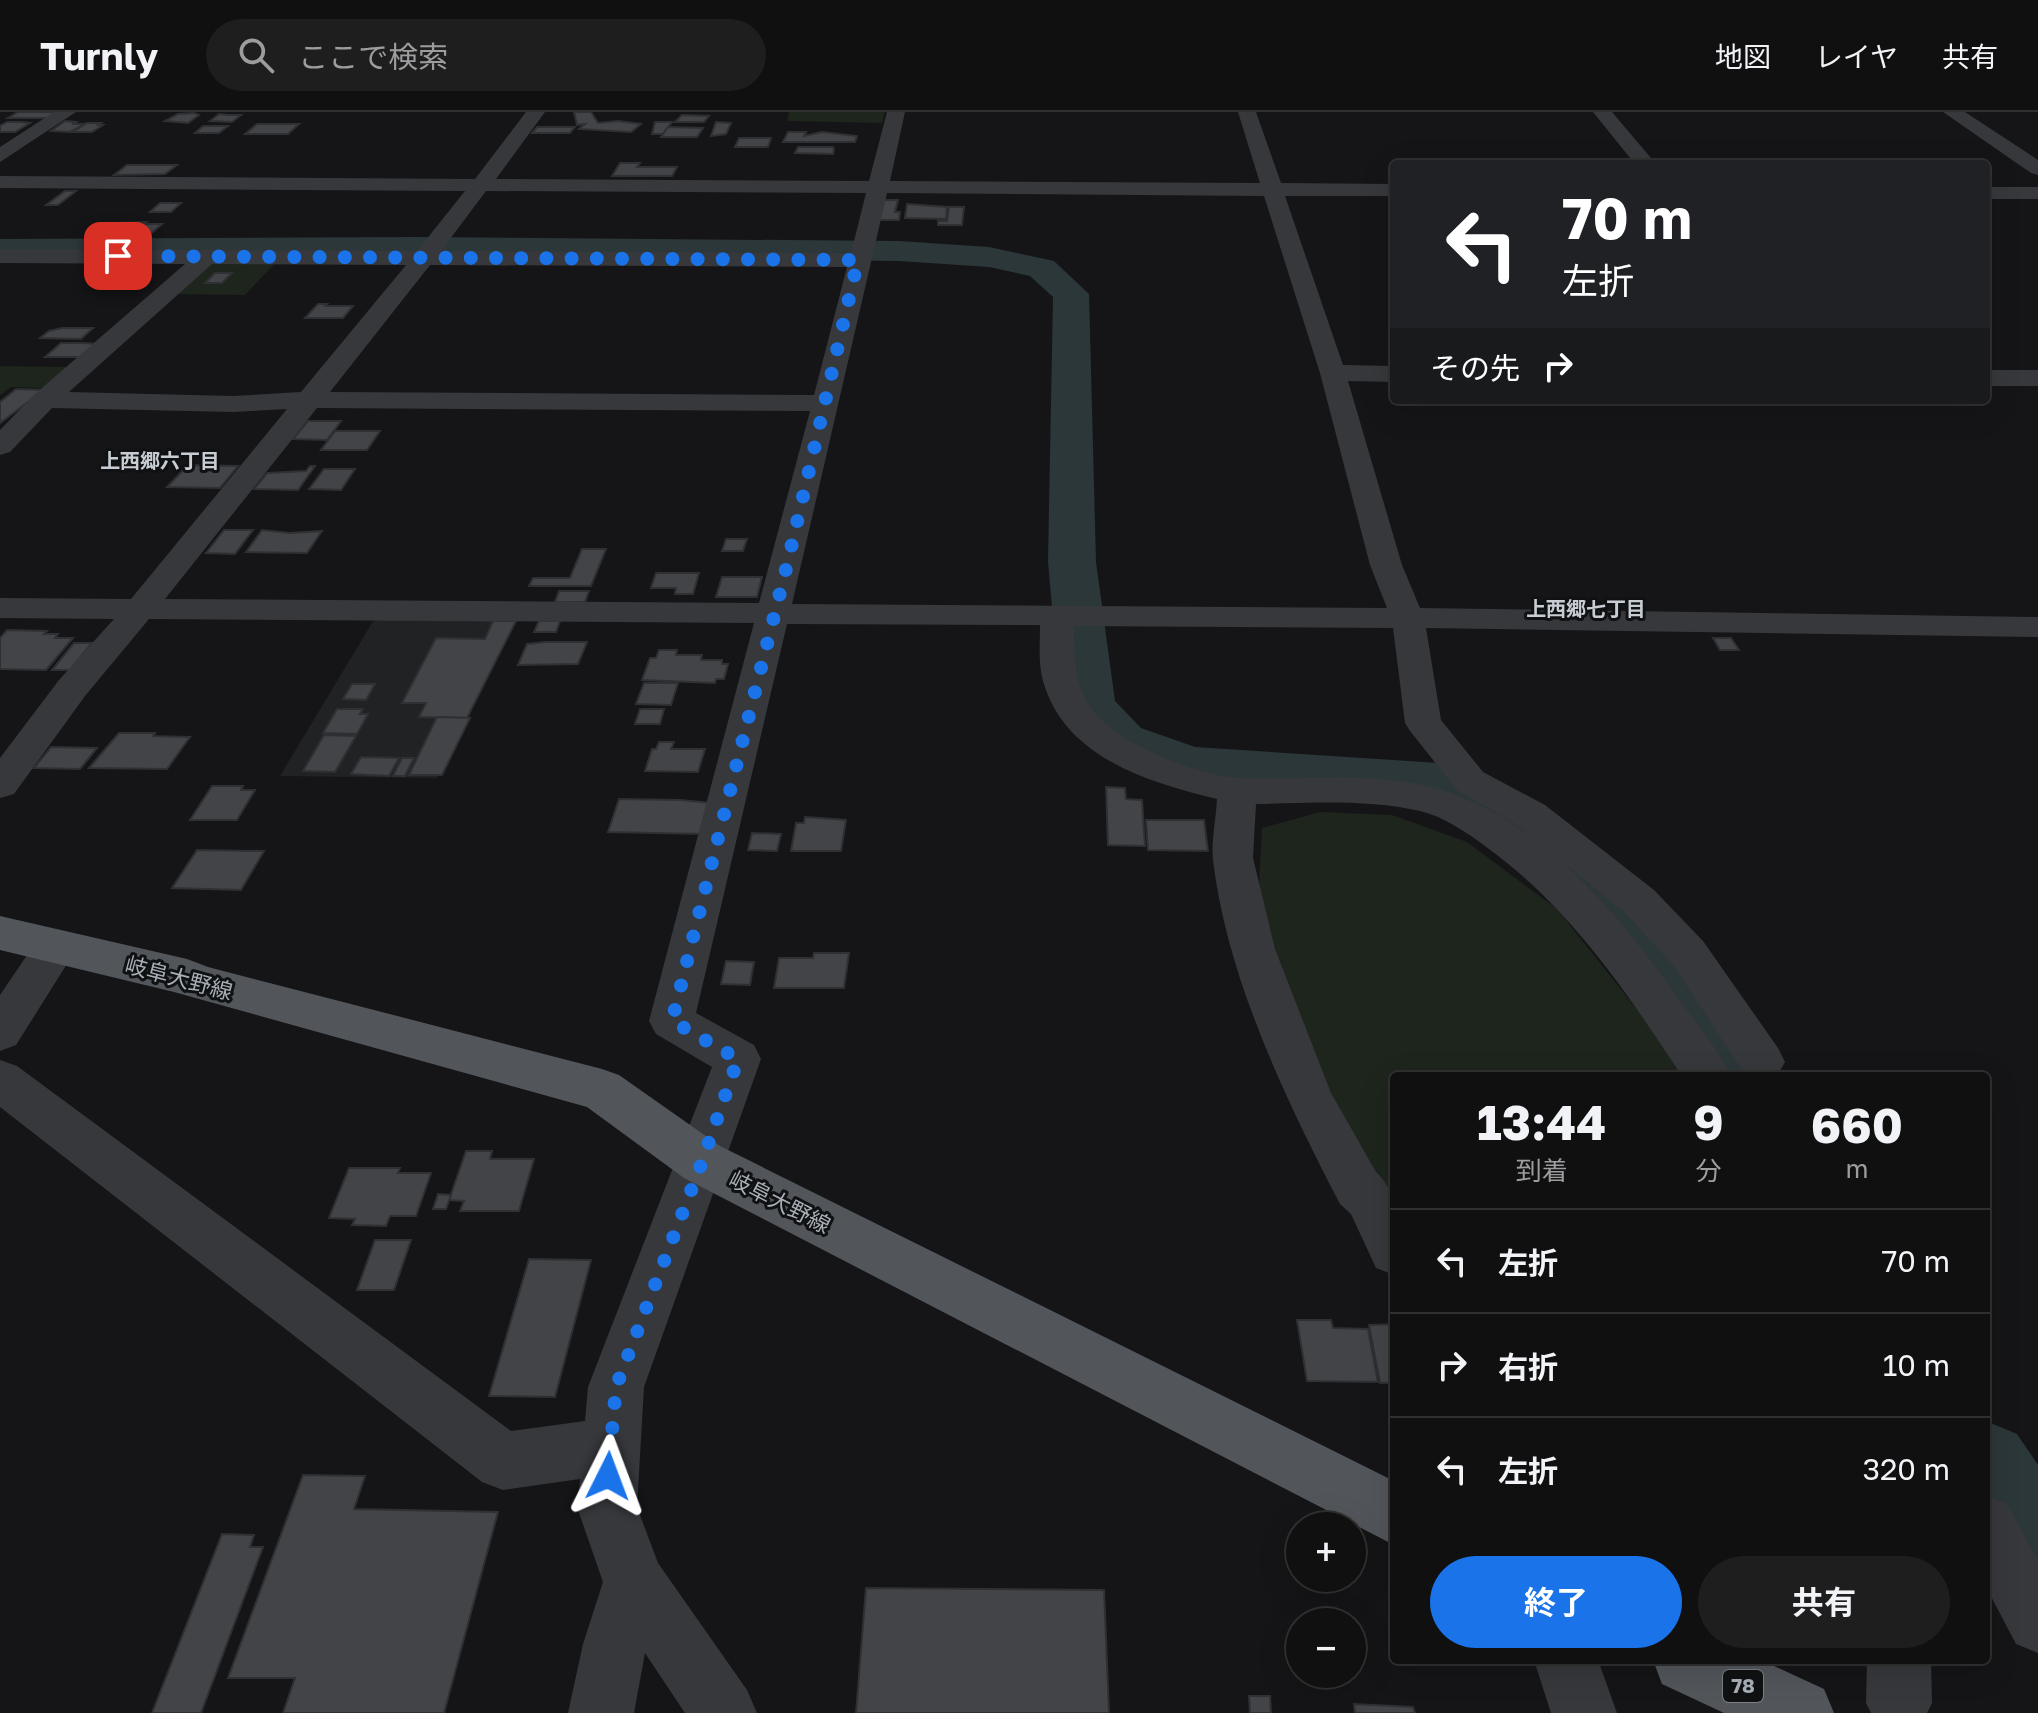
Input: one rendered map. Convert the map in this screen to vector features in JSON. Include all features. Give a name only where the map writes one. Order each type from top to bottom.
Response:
[{"type":"main road","name":"岐阜大野線","points":[[0,933],[187,977],[195,982],[602,1090],[702,1162],[1390,1512]]},
{"type":"main road","name":"78","points":[[1695,1664],[1800,1713]]},
{"type":"street","points":[[0,156],[67,112]]},
{"type":"street","points":[[0,785],[72,688],[141,608],[309,400],[536,112]]},
{"type":"street","points":[[724,1713],[634,1582],[607,1507],[609,1446],[616,1387],[738,1059],[672,1021],[772,614],[788,561],[860,254],[880,188],[896,112]]},
{"type":"street","points":[[1247,112],[1333,373],[1386,565],[1408,618],[1423,723],[1470,781],[1531,815],[1639,901],[1688,953],[1762,1062]]},
{"type":"street","points":[[1602,112],[1643,160]]},
{"type":"street","points":[[1952,112],[2038,169]]},
{"type":"street","points":[[0,182],[1390,190]]},
{"type":"street","points":[[1990,193],[2038,193]]},
{"type":"street","points":[[0,256],[206,257],[428,252],[860,254]]},
{"type":"street","points":[[4,438],[206,257]]},
{"type":"street","points":[[1333,373],[1390,374]]},
{"type":"street","points":[[1990,378],[2038,378]]},
{"type":"street","points":[[45,400],[233,404],[309,400],[824,403]]},
{"type":"street","points":[[0,608],[1408,618],[2038,627]]},
{"type":"street","points":[[1057,615],[1060,680],[1071,711],[1115,750],[1173,775],[1237,791],[1325,788],[1382,792],[1430,800],[1469,816],[1517,847],[1578,902],[1639,976],[1705,1072]]},
{"type":"street","points":[[1237,791],[1233,858],[1253,949],[1310,1099],[1358,1188],[1369,1198],[1390,1243]]},
{"type":"street","points":[[0,1032],[55,948]]},
{"type":"street","points":[[0,1080],[503,1461],[609,1446]]},
{"type":"street","points":[[1990,1532],[2038,1622]]},
{"type":"street","points":[[601,1713],[615,1644],[634,1582]]},
{"type":"street","points":[[1567,1664],[1584,1713]]},
{"type":"shaded area","points":[[789,112],[885,112],[882,123],[787,121]]},
{"type":"shaded area","points":[[279,259],[245,295],[172,294],[207,261]]},
{"type":"shaded area","points":[[0,366],[68,367],[47,388],[11,387],[0,395]]},
{"type":"shaded area","points":[[375,618],[513,619],[437,778],[280,776]]},
{"type":"shaded area","points":[[1320,812],[1392,815],[1467,842],[1557,909],[1687,1072],[1390,1072],[1390,1216],[1316,1092],[1258,906],[1262,828]]},
{"type":"building","points":[[18,112],[60,112],[50,118],[8,118]]},
{"type":"building","points":[[574,112],[591,112],[598,123],[618,121],[641,124],[631,132],[579,129],[585,124],[577,125]]},
{"type":"building","points":[[178,114],[199,115],[188,123],[165,121]]},
{"type":"building","points":[[219,114],[241,115],[232,122],[210,121]]},
{"type":"building","points":[[682,115],[709,116],[704,122],[675,122]]},
{"type":"building","points":[[65,121],[85,124],[70,132],[51,131]]},
{"type":"building","points":[[7,122],[30,123],[15,132],[0,132],[0,126]]},
{"type":"building","points":[[655,122],[672,122],[663,134],[652,134]]},
{"type":"building","points":[[716,122],[731,123],[726,134],[711,136]]},
{"type":"building","points":[[87,123],[103,125],[92,132],[73,132]]},
{"type":"building","points":[[257,124],[299,124],[288,134],[245,134]]},
{"type":"building","points":[[203,126],[228,126],[219,133],[195,133]]},
{"type":"building","points":[[537,127],[575,127],[570,133],[532,133]]},
{"type":"building","points":[[668,127],[703,128],[697,137],[661,137]]},
{"type":"building","points":[[788,132],[806,132],[804,136],[822,132],[857,136],[855,142],[783,142]]},
{"type":"building","points":[[739,138],[771,138],[768,147],[735,147]]},
{"type":"building","points":[[798,147],[833,147],[834,150],[833,154],[795,153]]},
{"type":"building","points":[[620,163],[640,163],[637,167],[677,167],[672,176],[612,176]]},
{"type":"building","points":[[127,165],[177,165],[165,174],[114,175]]},
{"type":"building","points":[[65,191],[76,191],[58,205],[46,205]]},
{"type":"building","points":[[882,200],[898,200],[895,212],[900,212],[899,220],[877,220]]},
{"type":"building","points":[[160,203],[181,203],[171,212],[150,212]]},
{"type":"building","points":[[907,204],[947,207],[946,219],[905,218]]},
{"type":"building","points":[[949,207],[964,207],[962,225],[938,225],[938,221],[947,221]]},
{"type":"building","points":[[146,222],[143,224],[162,224],[148,236],[98,236],[114,223]]},
{"type":"building","points":[[215,273],[232,273],[222,283],[205,283]]},
{"type":"building","points":[[318,304],[353,306],[343,318],[305,318]]},
{"type":"building","points":[[93,328],[81,339],[40,338],[49,331]]},
{"type":"building","points":[[61,343],[102,344],[80,357],[45,357]]},
{"type":"building","points":[[16,389],[44,390],[0,423],[0,402]]},
{"type":"building","points":[[308,421],[341,421],[327,440],[293,439]]},
{"type":"building","points":[[335,431],[380,431],[367,450],[321,450]]},
{"type":"building","points":[[188,465],[238,466],[220,488],[167,487]]},
{"type":"building","points":[[310,466],[315,466],[298,490],[254,489],[267,473],[306,471]]},
{"type":"building","points":[[324,469],[355,469],[341,490],[309,489]]},
{"type":"building","points":[[224,530],[253,530],[235,554],[206,553]]},
{"type":"building","points":[[262,530],[290,533],[322,531],[307,553],[246,552]]},
{"type":"building","points":[[726,539],[747,539],[743,551],[722,551]]},
{"type":"building","points":[[582,549],[606,549],[591,586],[529,586],[533,578],[570,578]]},
{"type":"building","points":[[656,573],[699,573],[693,594],[675,594],[676,588],[651,588]]},
{"type":"building","points":[[722,577],[762,577],[757,597],[716,597]]},
{"type":"building","points":[[559,591],[589,591],[585,602],[555,602]]},
{"type":"building","points":[[493,621],[516,621],[467,718],[419,717],[426,703],[402,703],[436,638],[485,639]]},
{"type":"building","points":[[539,621],[560,621],[556,632],[534,632]]},
{"type":"building","points":[[7,630],[47,631],[44,634],[58,634],[55,638],[73,638],[46,670],[0,669],[0,638]]},
{"type":"building","points":[[1713,638],[1731,638],[1739,650],[1720,650]]},
{"type":"building","points":[[587,642],[578,664],[518,665],[527,644]]},
{"type":"building","points":[[74,643],[92,643],[70,670],[52,670]]},
{"type":"building","points":[[659,650],[677,650],[676,655],[702,655],[701,660],[722,660],[722,664],[728,664],[724,679],[716,679],[715,683],[642,680],[650,658],[656,658]]},
{"type":"building","points":[[644,683],[678,683],[671,705],[636,704]]},
{"type":"building","points":[[352,684],[375,684],[366,700],[343,699]]},
{"type":"building","points":[[337,709],[363,709],[360,714],[368,714],[357,734],[323,733]]},
{"type":"building","points":[[640,709],[664,709],[660,724],[635,724]]},
{"type":"building","points":[[437,717],[470,718],[442,775],[409,775]]},
{"type":"building","points":[[119,733],[190,737],[167,769],[89,768]]},
{"type":"building","points":[[324,735],[356,736],[335,772],[303,771]]},
{"type":"building","points":[[659,742],[674,742],[671,749],[705,749],[698,772],[645,771],[652,749],[656,749]]},
{"type":"building","points":[[51,747],[97,748],[80,769],[34,768]]},
{"type":"building","points":[[361,757],[399,758],[389,776],[351,774]]},
{"type":"building","points":[[402,758],[414,758],[405,776],[393,776]]},
{"type":"building","points":[[212,786],[243,786],[241,790],[255,790],[237,820],[190,820]]},
{"type":"building","points":[[1106,787],[1125,788],[1126,799],[1142,800],[1145,846],[1108,845]]},
{"type":"building","points":[[619,799],[711,803],[703,834],[608,832]]},
{"type":"building","points":[[805,817],[846,820],[841,851],[791,851],[796,823],[804,823]]},
{"type":"building","points":[[1146,820],[1204,820],[1208,851],[1148,850]]},
{"type":"building","points":[[752,833],[781,834],[777,851],[748,850]]},
{"type":"building","points":[[197,850],[264,851],[241,890],[172,888]]},
{"type":"building","points":[[814,953],[849,953],[844,988],[774,988],[779,958],[813,958]]},
{"type":"building","points":[[726,961],[754,962],[750,985],[721,984]]},
{"type":"building","points":[[466,1151],[492,1151],[490,1159],[534,1159],[519,1211],[460,1211],[464,1201],[449,1200]]},
{"type":"building","points":[[349,1168],[400,1168],[398,1173],[431,1173],[416,1216],[390,1216],[386,1226],[352,1225],[355,1219],[329,1218]]},
{"type":"building","points":[[438,1194],[451,1195],[446,1209],[433,1209]]},
{"type":"building","points":[[375,1240],[411,1240],[394,1290],[357,1290]]},
{"type":"building","points":[[529,1259],[591,1260],[555,1397],[489,1396]]},
{"type":"building","points":[[1297,1320],[1331,1320],[1333,1328],[1368,1329],[1378,1382],[1307,1381]]},
{"type":"building","points":[[1390,1324],[1390,1383],[1380,1383],[1369,1325]]},
{"type":"building","points":[[303,1475],[365,1476],[354,1509],[498,1512],[444,1713],[283,1713],[295,1678],[228,1678]]},
{"type":"building","points":[[222,1534],[254,1535],[250,1547],[263,1547],[201,1713],[152,1713]]},
{"type":"building","points":[[866,1588],[1104,1590],[1109,1713],[856,1713]]},
{"type":"building","points":[[1249,1696],[1270,1696],[1271,1713],[1250,1713]]},
{"type":"building","points":[[1354,1704],[1413,1707],[1415,1713],[1355,1713]]},
{"type":"waterway","points":[[0,249],[414,247],[899,251],[989,257],[1042,268],[1071,294],[1072,562],[1088,706],[1121,741],[1190,766],[1439,783],[1547,845],[1639,937],[1739,1072]]},
{"type":"waterway","points":[[1990,1471],[2038,1548]]},
{"type":"district","name":"上西郷六丁目","points":[[160,461]]},
{"type":"district","name":"上西郷七丁目","points":[[1586,609]]},
{"type":"route","points":[[118,256],[858,260],[788,561],[772,614],[672,1021],[738,1059],[616,1387],[608,1476]]}]
